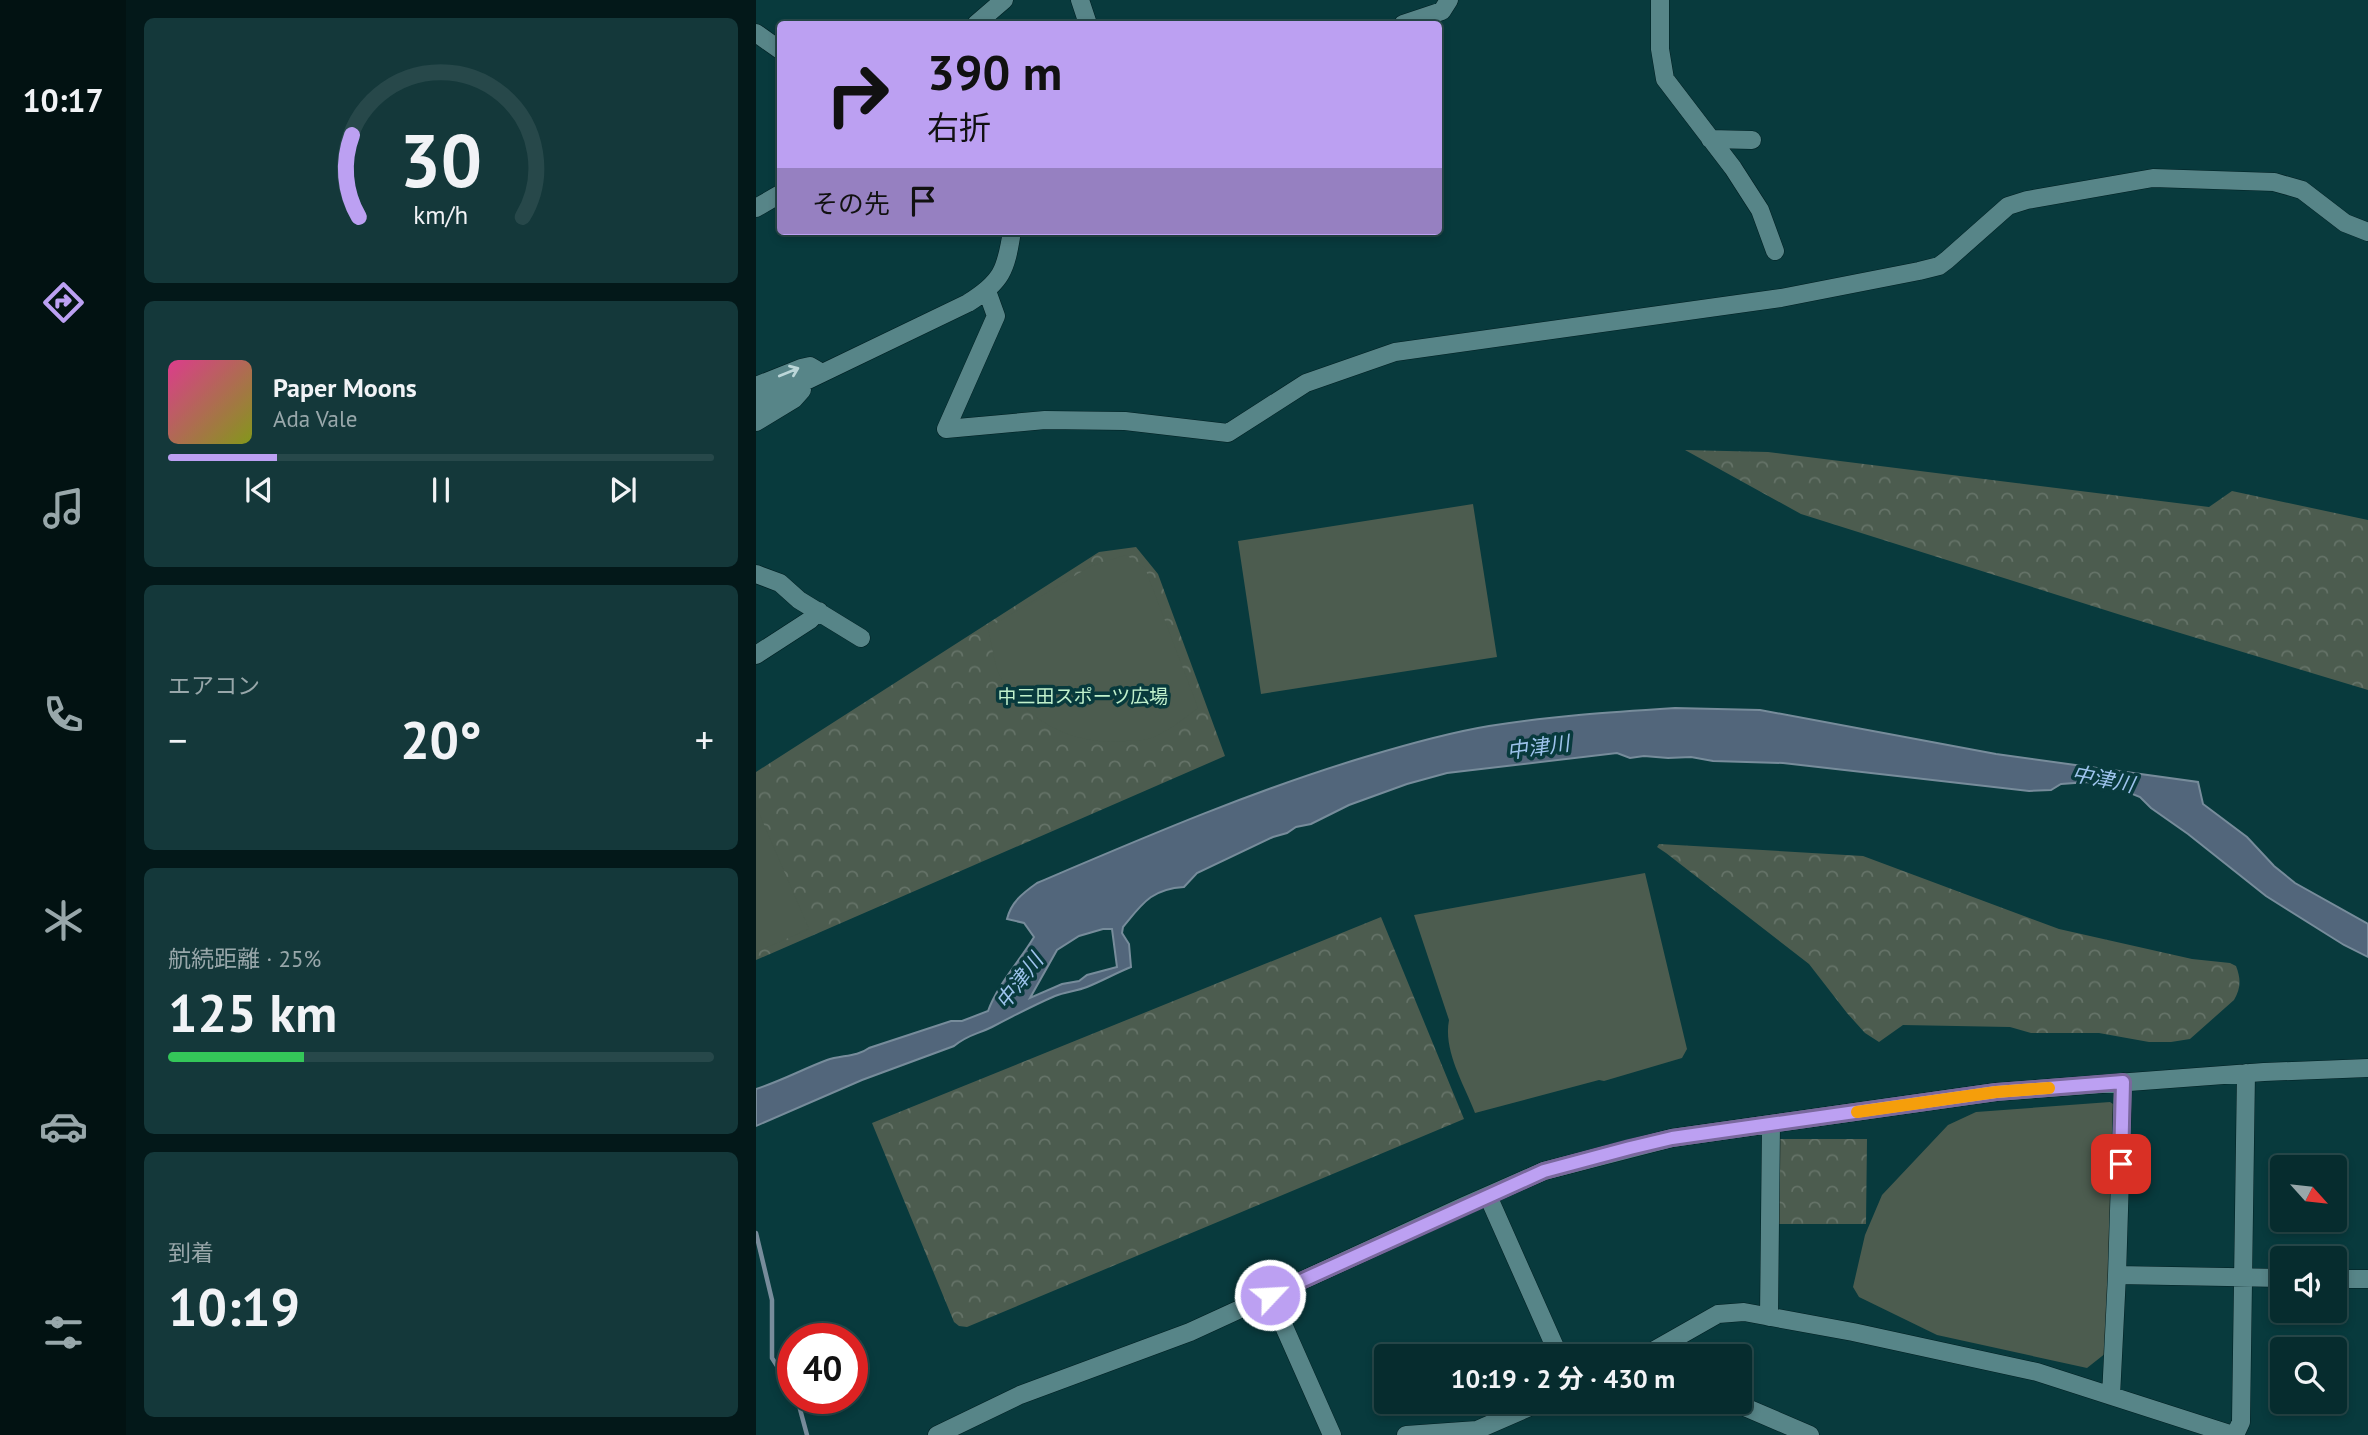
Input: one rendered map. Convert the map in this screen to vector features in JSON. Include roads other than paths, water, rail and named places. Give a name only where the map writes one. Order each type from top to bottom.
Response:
[{"type":"street","points":[[980,21],[1004,0]]},
{"type":"street","points":[[1080,0],[1087,21]]},
{"type":"street","points":[[1412,21],[1442,11],[1449,0]]},
{"type":"street","points":[[1660,0],[1660,49],[1665,79],[1733,168],[1760,209],[1775,251]]},
{"type":"street","points":[[756,33],[777,48]]},
{"type":"street","points":[[1710,139],[1752,140]]},
{"type":"street","points":[[987,291],[996,316],[946,429],[1045,420],[1125,421],[1228,433],[1306,383],[1395,352],[1781,298],[1939,266],[2008,206],[2027,200],[2153,178],[2274,182],[2302,190],[2345,223],[2368,232]]},
{"type":"street","points":[[756,208],[777,196]]},
{"type":"street","points":[[756,405],[968,303],[987,291],[1000,277],[1008,258],[1011,235]]},
{"type":"street","points":[[756,386],[810,366],[816,376]]},
{"type":"street","points":[[756,422],[794,399],[816,376]]},
{"type":"street","points":[[756,574],[780,583],[799,600],[861,638]]},
{"type":"street","points":[[756,655],[810,620],[819,611]]},
{"type":"street","points":[[937,1435],[1020,1395],[1190,1332],[1544,1171],[1630,1148],[1672,1138],[1996,1092],[2246,1073],[2368,1068]]},
{"type":"street","points":[[1665,1344],[1718,1314],[1744,1312],[1853,1332],[2037,1372],[2232,1435],[2241,1422],[2246,1073]]},
{"type":"street","points":[[2111,1396],[2123,1082]]},
{"type":"street","points":[[1769,1317],[1770,1125]]},
{"type":"street","points":[[1488,1196],[1554,1344]]},
{"type":"street","points":[[2117,1275],[2270,1278]]},
{"type":"street","points":[[2347,1279],[2368,1279]]},
{"type":"street","points":[[1270,1295],[1332,1435]]},
{"type":"street","points":[[1752,1410],[1810,1435]]},
{"type":"street","points":[[1406,1435],[1477,1430],[1514,1414]]},
{"type":"water","name":"中津川","points":[[1675,708],[1760,710],[1996,754],[2198,782],[2203,804],[2247,837],[2274,866],[2295,883],[2368,924],[2368,957],[2266,896],[2140,797],[2106,783],[2061,784],[2051,790],[2029,791],[1783,763],[1713,761],[1691,757],[1630,758],[1617,753],[1447,773],[1407,784],[1349,805],[1311,824],[1296,827],[1197,873],[1184,887],[1163,891],[1148,899],[1123,927],[1122,933],[1129,944],[1131,967],[1087,987],[1047,999],[954,1046],[862,1080],[756,1126],[756,1089],[827,1060],[859,1053],[988,1011],[1003,982],[1034,937],[1024,923],[1007,919],[1022,894],[1037,883],[1240,800],[1395,748],[1489,726]],"holes":[[[1112,929],[1117,967],[1087,975],[1079,981],[1062,984],[1030,998],[1057,950],[1079,936]]]},
{"type":"waterway","points":[[756,1233],[772,1300],[772,1358],[777,1366]]},
{"type":"waterway","points":[[801,1414],[807,1435]]},
{"type":"park label","name":"中三田スポーツ広場","points":[[1083,696]]}]
